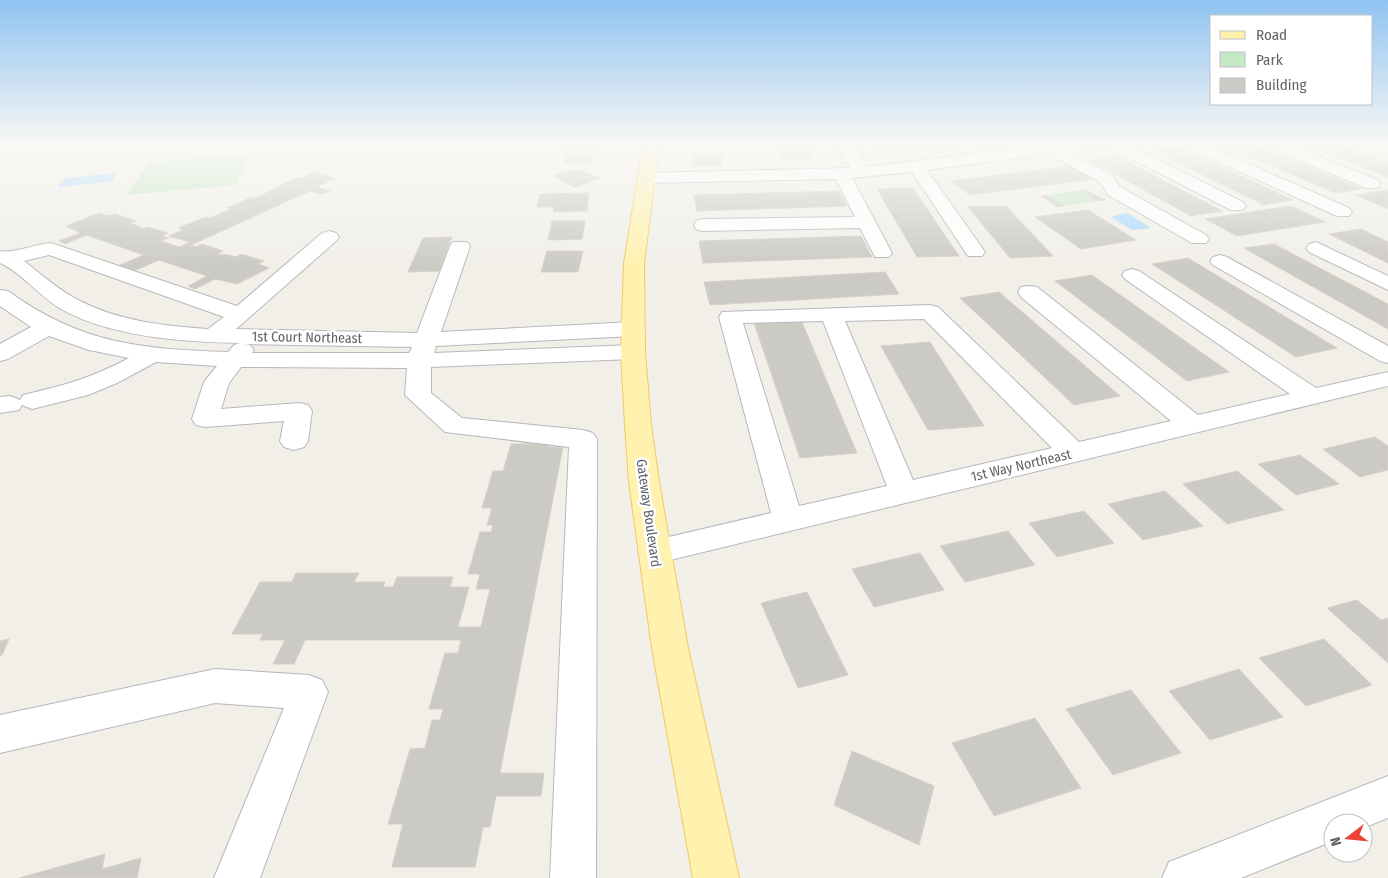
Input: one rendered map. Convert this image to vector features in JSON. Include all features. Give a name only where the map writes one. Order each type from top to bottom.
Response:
[{"type":"main road","name":"Gateway Boulevard","points":[[645,185],[635,256],[633,340],[638,425],[654,552],[687,741],[716,878]]},
{"type":"street","points":[[847,185],[882,253]]},
{"type":"street","points":[[929,185],[975,252]]},
{"type":"street","points":[[1110,185],[1114,191],[1199,239]]},
{"type":"street","points":[[1195,185],[1237,206]]},
{"type":"street","points":[[1283,185],[1343,212]]},
{"type":"street","points":[[703,225],[866,222]]},
{"type":"street","points":[[213,336],[240,315],[329,237]]},
{"type":"street","points":[[460,246],[422,350],[418,395],[455,426],[583,440],[573,878]]},
{"type":"street","points":[[1316,248],[1388,284]]},
{"type":"street","points":[[4,258],[36,250],[51,249],[240,315]]},
{"type":"street","name":"1st Court Northeast","points":[[4,258],[72,306],[146,329],[213,336],[254,336],[422,350]]},
{"type":"street","points":[[1220,261],[1388,356]]},
{"type":"street","points":[[1132,275],[1312,397]]},
{"type":"street","points":[[1029,292],[1193,425]]},
{"type":"street","name":"1st Court Northeast","points":[[0,296],[43,324],[104,345],[151,354],[232,360],[316,363],[422,350],[633,340]]},
{"type":"street","points":[[0,354],[72,306]]},
{"type":"street","points":[[788,520],[730,317],[930,312],[1073,453]]},
{"type":"street","points":[[832,314],[904,493]]},
{"type":"street","points":[[254,336],[232,360],[217,382],[205,419],[299,411],[294,441]]},
{"type":"street","points":[[14,403],[69,393],[110,378],[151,354]]},
{"type":"street","name":"1st Way Northeast","points":[[654,552],[1388,380]]},
{"type":"street","points":[[0,734],[215,686],[309,692],[237,878]]},
{"type":"street","points":[[1185,878],[1388,797]]},
{"type":"green space","points":[[133,185],[235,185],[235,185],[126,195]]},
{"type":"green space","points":[[1080,190],[1098,201],[1064,206],[1046,195]]},
{"type":"water","points":[[59,185],[79,185],[57,187]]},
{"type":"water","points":[[1126,213],[1151,228],[1132,230],[1111,217]]},
{"type":"building","points":[[282,185],[321,185],[317,187],[330,191],[323,194],[310,191],[191,245],[196,247],[202,244],[223,251],[217,254],[222,255],[236,257],[241,254],[264,261],[258,264],[269,268],[237,284],[215,279],[195,289],[188,286],[207,276],[159,260],[136,270],[120,265],[144,255],[86,235],[65,244],[59,241],[80,233],[66,226],[99,213],[109,216],[115,214],[136,221],[130,223],[141,227],[138,228],[148,227],[168,233],[162,236],[169,238],[161,241],[179,247],[190,242],[169,236],[183,230],[178,228],[206,217],[210,218],[252,197],[256,198]]},
{"type":"building","points":[[570,185],[583,185],[575,188]]},
{"type":"building","points":[[956,185],[1048,185],[970,195]]},
{"type":"building","points":[[1135,185],[1172,185],[1222,211],[1191,216]]},
{"type":"building","points":[[1223,185],[1261,185],[1293,200],[1264,205]]},
{"type":"building","points":[[1316,185],[1352,185],[1362,189],[1335,193]]},
{"type":"building","points":[[913,188],[959,256],[917,257],[877,189]]},
{"type":"building","points":[[1080,190],[1086,190],[1105,200],[1098,201]]},
{"type":"building","points":[[1388,190],[1388,209],[1356,195]]},
{"type":"building","points":[[839,191],[847,206],[697,211],[694,195]]},
{"type":"building","points":[[589,193],[587,211],[553,212],[554,207],[537,207],[540,194]]},
{"type":"building","points":[[1046,195],[1064,206],[1058,207],[1041,196]]},
{"type":"building","points":[[1006,206],[1053,256],[1010,258],[968,207]]},
{"type":"building","points":[[1291,206],[1325,222],[1237,236],[1205,219]]},
{"type":"building","points":[[1088,210],[1136,240],[1081,249],[1035,217]]},
{"type":"building","points":[[552,221],[585,221],[582,239],[548,240]]},
{"type":"building","points":[[1361,229],[1388,242],[1388,263],[1329,234]]},
{"type":"building","points":[[861,236],[872,257],[703,263],[699,241]]},
{"type":"building","points":[[452,237],[439,271],[408,272],[423,238]]},
{"type":"building","points":[[1274,244],[1388,304],[1388,329],[1244,248]]},
{"type":"building","points":[[547,251],[583,251],[578,272],[541,272]]},
{"type":"building","points":[[1188,258],[1337,348],[1296,357],[1152,264]]},
{"type":"building","points":[[885,272],[899,294],[710,305],[704,282]]},
{"type":"building","points":[[1092,275],[1229,372],[1187,381],[1055,281]]},
{"type":"building","points":[[999,292],[1120,396],[1074,405],[960,298]]},
{"type":"building","points":[[801,320],[857,453],[800,458],[754,323]]},
{"type":"building","points":[[930,342],[984,426],[928,430],[881,346]]},
{"type":"building","points":[[1375,437],[1388,446],[1388,470],[1360,477],[1323,449]]},
{"type":"building","points":[[511,444],[549,444],[548,447],[563,447],[500,773],[544,773],[541,796],[496,796],[490,827],[483,827],[475,867],[392,867],[403,824],[388,824],[410,749],[425,748],[432,720],[440,720],[443,709],[429,709],[445,653],[458,653],[461,640],[305,640],[294,664],[273,664],[285,640],[260,640],[263,634],[232,634],[260,582],[292,582],[296,573],[359,573],[354,582],[385,582],[383,587],[393,587],[397,577],[453,577],[450,587],[469,587],[458,627],[481,627],[490,589],[476,589],[480,574],[468,574],[480,532],[491,532],[493,525],[487,525],[492,508],[482,508],[493,471],[503,471]]},
{"type":"building","points":[[1300,455],[1339,484],[1296,495],[1258,464]]},
{"type":"building","points":[[1237,471],[1284,510],[1227,524],[1183,484]]},
{"type":"building","points":[[1165,491],[1203,526],[1143,540],[1108,504]]},
{"type":"building","points":[[1084,511],[1114,543],[1057,557],[1029,523]]},
{"type":"building","points":[[1008,531],[1035,565],[965,582],[940,546]]},
{"type":"building","points":[[920,553],[944,590],[874,607],[852,569]]},
{"type":"building","points":[[807,592],[848,675],[798,688],[761,603]]},
{"type":"building","points":[[1357,600],[1381,620],[1388,618],[1388,663],[1327,608]]},
{"type":"building","points":[[9,639],[2,655],[0,656],[0,641]]},
{"type":"building","points":[[1324,639],[1372,685],[1306,706],[1259,658]]},
{"type":"building","points":[[1239,669],[1283,717],[1210,740],[1169,691]]},
{"type":"building","points":[[1131,690],[1181,753],[1113,775],[1066,709]]},
{"type":"building","points":[[1035,718],[1081,788],[994,816],[952,743]]},
{"type":"building","points":[[852,751],[934,786],[919,845],[834,805]]},
{"type":"building","points":[[105,854],[102,869],[141,858],[137,878],[19,878]]}]
